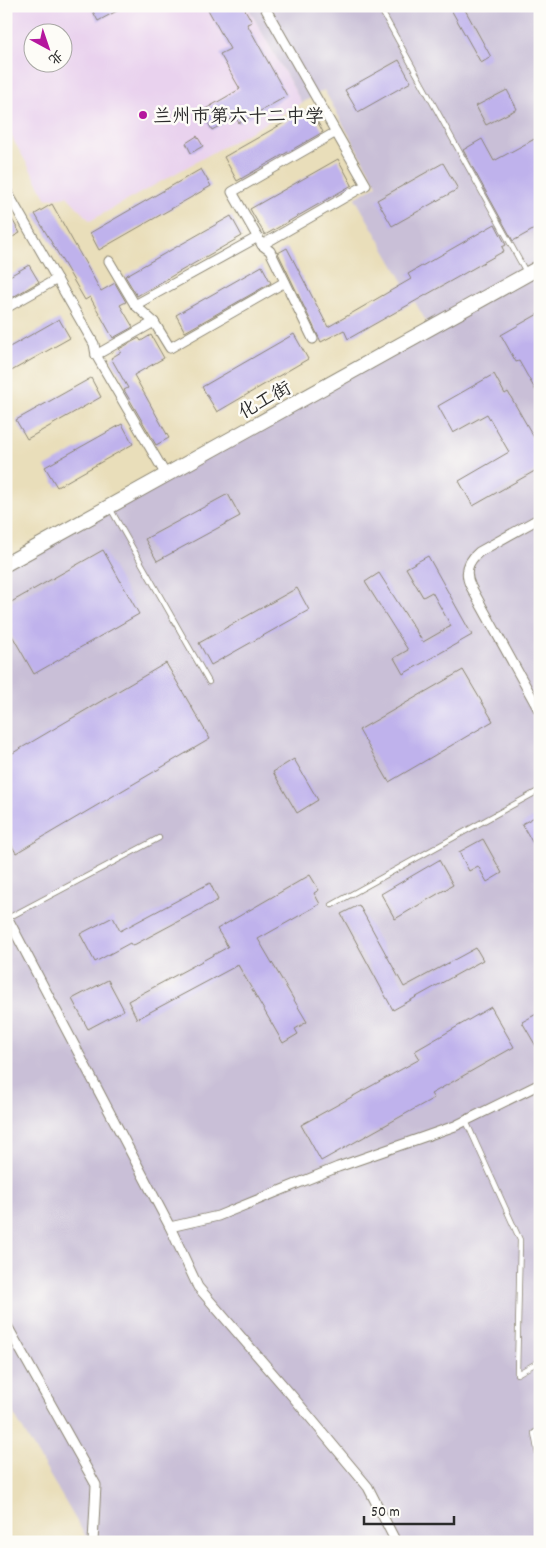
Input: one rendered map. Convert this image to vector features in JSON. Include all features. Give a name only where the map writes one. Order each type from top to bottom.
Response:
[{"type":"street","points":[[135,305],[366,185],[264,6]]},
{"type":"street","points":[[313,339],[270,251],[260,241],[232,192],[336,132]]},
{"type":"street","points":[[6,190],[94,344],[96,356],[166,475]]},
{"type":"street","points":[[109,261],[135,305],[154,322],[170,348],[284,282]]},
{"type":"street","name":"化工街","points":[[6,564],[534,271]]},
{"type":"street","points":[[6,308],[57,279]]},
{"type":"street","points":[[96,356],[154,322]]},
{"type":"street","points":[[540,518],[479,552],[472,558],[466,572],[471,587],[540,712]]},
{"type":"street","points":[[7,916],[170,1228],[198,1287],[368,1487],[396,1542]]},
{"type":"street","points":[[170,1228],[218,1216],[338,1167],[455,1126],[540,1084]]},
{"type":"street","points":[[6,1324],[96,1485],[94,1542]]},
{"type":"lane","points":[[379,6],[534,271]]},
{"type":"lane","points":[[109,507],[209,682]]},
{"type":"lane","points":[[332,905],[540,790]]},
{"type":"lane","points":[[7,916],[159,838]]},
{"type":"lane","points":[[466,1121],[520,1240],[517,1374],[540,1361]]},
{"type":"lane","points":[[540,1430],[534,1433],[540,1465]]},
{"type":"shaded area","name":"兰州市第六十二中学","points":[[6,6],[247,6],[302,103],[90,221],[67,196],[47,199],[6,127]]},
{"type":"shaded area","points":[[247,6],[540,6],[540,1542],[89,1542],[6,1401],[6,565],[430,328],[355,198],[377,185],[324,90],[302,103]]},
{"type":"building","points":[[90,6],[126,6],[98,21]]},
{"type":"building","points":[[206,6],[243,6],[252,22],[247,24],[287,96],[239,123],[235,117],[212,130],[202,111],[240,89],[220,54],[230,49]]},
{"type":"building","points":[[449,6],[463,6],[491,57],[481,63]]},
{"type":"building","points":[[399,60],[411,82],[358,112],[345,90]]},
{"type":"building","points":[[507,90],[517,109],[486,125],[476,106]]},
{"type":"building","points":[[310,108],[323,132],[237,181],[224,157]]},
{"type":"building","points":[[197,136],[203,146],[191,153],[186,143]]},
{"type":"building","points":[[540,136],[540,226],[513,241],[463,150],[482,139],[494,161]]},
{"type":"building","points":[[338,159],[352,185],[265,235],[250,209]]},
{"type":"building","points":[[443,163],[458,189],[392,226],[377,200]]},
{"type":"building","points":[[201,169],[211,186],[99,250],[90,233]]},
{"type":"building","points":[[52,204],[101,291],[115,283],[126,302],[120,305],[133,327],[113,338],[90,297],[85,300],[35,214]]},
{"type":"building","points":[[6,209],[20,233],[9,239],[6,234]]},
{"type":"building","points":[[231,216],[242,236],[137,296],[125,276]]},
{"type":"building","points":[[495,224],[506,245],[502,247],[504,251],[348,339],[344,330],[321,342],[278,253],[287,248],[328,327],[411,279],[408,274]]},
{"type":"building","points":[[29,265],[39,282],[6,301],[6,278]]},
{"type":"building","points":[[262,266],[271,283],[185,332],[176,315]]},
{"type":"building","points":[[540,313],[540,398],[519,361],[516,362],[501,335]]},
{"type":"building","points":[[59,319],[70,338],[6,374],[6,349]]},
{"type":"building","points":[[294,334],[308,359],[217,412],[202,387]]},
{"type":"building","points":[[151,335],[164,358],[134,375],[169,438],[156,445],[124,390],[128,388],[111,358],[121,352],[119,349],[139,338],[141,341]]},
{"type":"building","points":[[494,374],[505,394],[508,392],[540,448],[540,468],[473,506],[459,481],[509,452],[487,414],[453,433],[438,406]]},
{"type":"building","points":[[91,378],[101,397],[27,439],[16,420]]},
{"type":"building","points":[[122,424],[133,444],[57,487],[45,467]]},
{"type":"building","points":[[228,494],[240,516],[157,561],[145,539]]},
{"type":"building","points":[[103,550],[139,614],[34,674],[6,625],[6,605]]},
{"type":"building","points":[[428,556],[472,635],[403,674],[394,658],[408,650],[365,582],[379,573],[423,642],[451,626],[432,592],[423,597],[406,568]]},
{"type":"building","points":[[297,588],[309,610],[211,665],[199,643]]},
{"type":"building","points":[[166,663],[210,739],[16,853],[6,836],[6,757]]},
{"type":"building","points":[[463,670],[493,721],[389,782],[359,730]]},
{"type":"building","points":[[294,759],[318,800],[297,813],[273,772]]},
{"type":"building","points":[[540,814],[540,856],[522,824]]},
{"type":"building","points":[[483,839],[502,873],[487,882],[478,866],[469,871],[459,852]]},
{"type":"building","points":[[439,860],[453,885],[395,919],[381,894]]},
{"type":"building","points":[[310,875],[319,890],[314,893],[320,904],[258,939],[307,1022],[295,1029],[298,1034],[283,1043],[238,965],[137,1019],[128,1001],[228,947],[217,929]]},
{"type":"building","points":[[210,883],[218,900],[132,946],[130,943],[95,962],[80,934],[113,917],[120,931]]},
{"type":"building","points":[[359,905],[404,987],[476,948],[483,960],[393,1010],[341,914]]},
{"type":"building","points":[[108,980],[124,1010],[88,1029],[72,999]]},
{"type":"building","points":[[491,1007],[514,1047],[431,1094],[434,1098],[321,1161],[301,1125],[420,1059],[415,1051]]},
{"type":"building","points":[[540,1012],[540,1053],[522,1022]]},
{"type":"place","name":"兰州市第六十二中学","points":[[143,115]]}]
